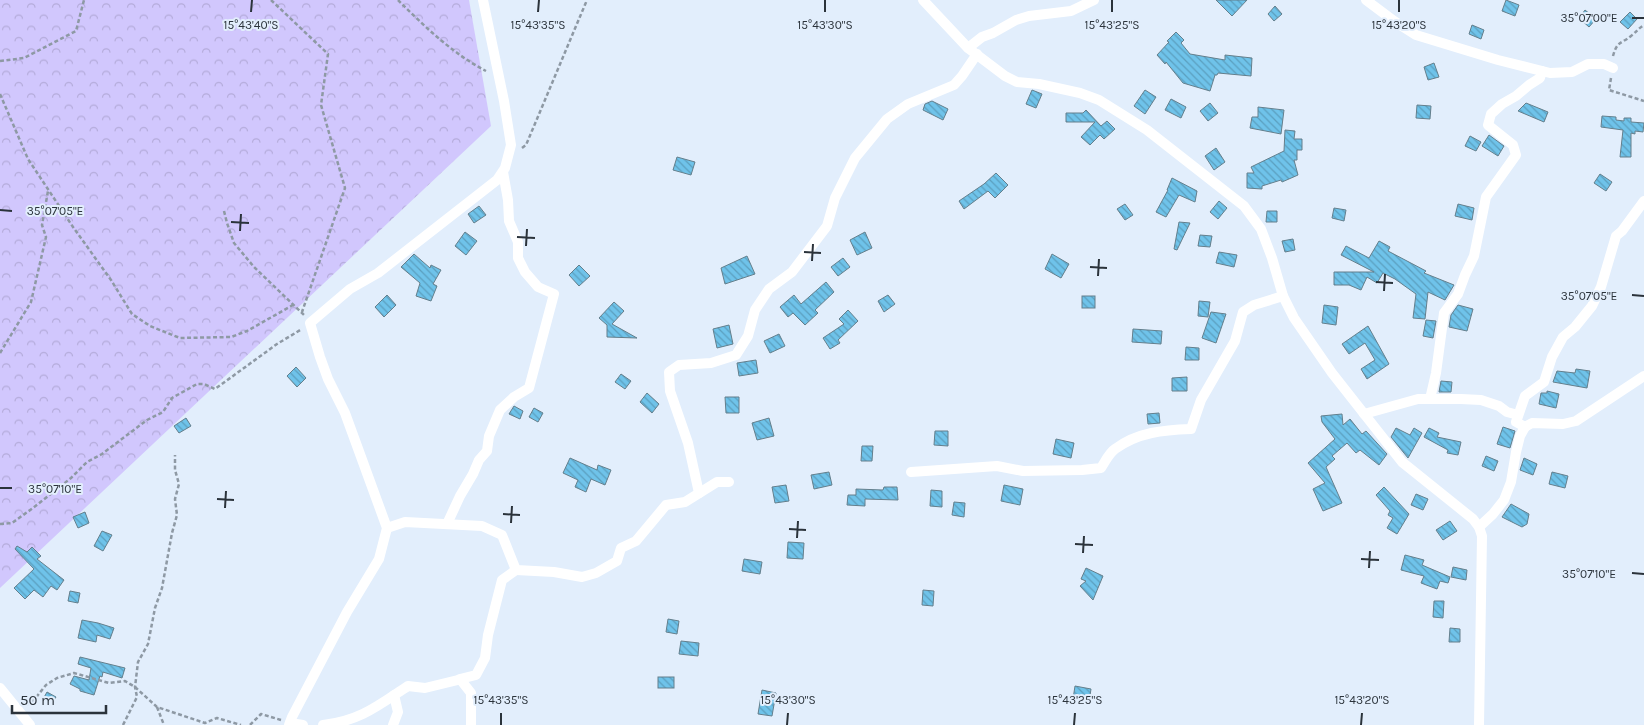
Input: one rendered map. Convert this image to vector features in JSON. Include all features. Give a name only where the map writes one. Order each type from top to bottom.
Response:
[{"type":"street","points":[[303,725],[289,724],[347,612],[379,559],[387,528],[345,413],[323,364],[310,323],[350,288],[378,273],[490,186],[502,172],[510,145],[499,74],[483,0]]},
{"type":"street","points":[[923,0],[968,48],[1005,76],[1017,82],[1039,84],[1080,93],[1100,100],[1147,130],[1244,206],[1261,229],[1283,296],[1299,326],[1332,373],[1402,462],[1473,519],[1479,526],[1482,536],[1479,725]]},
{"type":"street","points":[[968,48],[982,37],[1016,20],[1029,16],[1071,11],[1094,0]]},
{"type":"street","points":[[1366,0],[1394,21],[1416,34],[1498,60],[1550,73],[1572,72],[1588,64],[1604,64],[1613,68]]},
{"type":"street","points":[[700,493],[688,443],[670,391],[669,372],[679,365],[711,363],[736,355],[748,336],[755,310],[769,289],[792,272],[827,226],[835,198],[855,158],[887,119],[908,104],[954,85],[977,54]]},
{"type":"street","points":[[1430,399],[1436,373],[1444,314],[1458,294],[1464,275],[1474,256],[1486,197],[1516,155],[1513,145],[1488,125],[1491,114],[1502,104],[1540,78],[1542,71]]},
{"type":"street","points":[[447,524],[479,460],[487,451],[489,436],[500,410],[514,397],[529,388],[554,294],[538,287],[525,272],[518,258],[518,242],[509,221],[508,200],[502,172]]},
{"type":"street","points":[[1525,427],[1516,422],[1525,396],[1544,382],[1552,357],[1563,337],[1592,306],[1602,287],[1616,236],[1644,202]]},
{"type":"street","points":[[911,472],[998,466],[1023,471],[1101,468],[1114,450],[1140,435],[1168,430],[1191,429],[1202,400],[1235,341],[1243,312],[1254,304],[1283,296]]},
{"type":"street","points":[[1479,526],[1493,514],[1504,500],[1511,482],[1520,436],[1525,427],[1532,424],[1563,424],[1576,421],[1644,376]]},
{"type":"street","points":[[1364,414],[1418,399],[1430,399],[1481,400],[1518,415]]},
{"type":"street","points":[[323,725],[335,724],[358,717],[408,686],[425,688],[476,675],[485,658],[488,635],[502,580],[516,570],[582,576],[596,573],[617,561],[621,548],[636,541],[666,505],[685,502],[717,482],[729,482]]},
{"type":"street","points":[[387,528],[405,522],[482,526],[502,535],[516,570]]},
{"type":"street","points":[[462,679],[460,679],[471,693],[471,725]]},
{"type":"street","points":[[0,688],[30,725]]},
{"type":"street","points":[[393,725],[398,712],[394,695]]},
{"type":"path","points":[[0,61],[24,58],[76,31],[84,0]]},
{"type":"path","points":[[271,0],[328,54],[321,105],[345,188],[302,312]]},
{"type":"path","points":[[398,0],[425,28],[460,54],[485,70],[499,74]]},
{"type":"path","points":[[507,160],[526,145],[587,0]]},
{"type":"path","points":[[0,94],[28,159],[111,280],[132,314],[150,326],[180,338],[231,337],[293,305]]},
{"type":"path","points":[[0,353],[31,302],[46,237],[42,225],[48,189]]},
{"type":"path","points":[[0,524],[12,523],[33,508],[71,478],[87,462],[102,454],[147,420],[163,412],[172,398],[197,384],[204,384],[215,390],[277,344],[310,323],[302,312],[254,267],[234,244],[224,211]]},
{"type":"path","points":[[124,725],[137,698],[135,687],[138,662],[148,644],[177,515],[175,499],[179,484],[175,470],[175,455]]},
{"type":"path","points":[[19,710],[34,700],[46,686],[57,678],[74,673],[108,683],[125,681],[135,687],[157,707],[205,723],[217,718],[241,725]]},
{"type":"path","points":[[157,707],[164,725]]},
{"type":"path","points":[[250,725],[261,714],[289,724]]},
{"type":"green space","points":[[0,0],[469,0],[491,126],[0,588]]},
{"type":"building","points":[[1216,0],[1247,0],[1232,16]]},
{"type":"building","points":[[1506,0],[1519,5],[1515,16],[1502,11]]},
{"type":"building","points":[[1275,6],[1282,14],[1274,21],[1268,14]]},
{"type":"building","points":[[1585,10],[1596,19],[1589,27],[1579,18]]},
{"type":"building","points":[[1630,12],[1637,19],[1628,29],[1620,22]]},
{"type":"building","points":[[1472,25],[1484,30],[1481,39],[1469,34]]},
{"type":"building","points":[[1176,32],[1184,40],[1181,43],[1190,54],[1225,60],[1225,55],[1252,58],[1251,76],[1218,73],[1215,75],[1210,91],[1183,83],[1166,62],[1165,64],[1157,55]]},
{"type":"building","points":[[1434,63],[1439,77],[1428,80],[1424,67]]},
{"type":"building","points":[[1032,90],[1042,94],[1036,108],[1026,104]]},
{"type":"building","points":[[1145,90],[1156,97],[1145,114],[1134,106]]},
{"type":"building","points":[[1171,99],[1186,107],[1181,118],[1165,110]]},
{"type":"building","points":[[932,101],[948,109],[943,120],[923,110],[925,104]]},
{"type":"building","points":[[1210,103],[1218,113],[1208,121],[1200,111]]},
{"type":"building","points":[[1526,103],[1548,112],[1544,122],[1518,111]]},
{"type":"building","points":[[1417,105],[1431,106],[1430,119],[1416,118]]},
{"type":"building","points":[[1258,107],[1284,110],[1281,134],[1250,128],[1252,117],[1258,117]]},
{"type":"building","points":[[1086,110],[1101,126],[1107,121],[1115,129],[1104,139],[1100,135],[1090,145],[1081,137],[1095,122],[1066,122],[1066,113],[1083,113]]},
{"type":"building","points":[[1602,116],[1616,117],[1616,120],[1624,121],[1624,118],[1631,118],[1631,122],[1644,123],[1643,132],[1635,131],[1635,134],[1631,133],[1631,157],[1620,157],[1623,130],[1601,127]]},
{"type":"building","points":[[1285,130],[1295,131],[1294,139],[1302,139],[1302,150],[1297,150],[1297,160],[1294,160],[1298,175],[1282,182],[1281,180],[1262,186],[1262,189],[1247,188],[1247,173],[1254,173],[1251,167],[1284,151]]},
{"type":"building","points":[[1489,135],[1504,146],[1498,156],[1482,146]]},
{"type":"building","points":[[1470,136],[1481,142],[1476,151],[1465,146]]},
{"type":"building","points":[[1216,148],[1225,162],[1214,170],[1205,156]]},
{"type":"building","points":[[677,157],[695,162],[691,175],[673,170]]},
{"type":"building","points":[[996,173],[1008,185],[995,198],[988,191],[964,209],[959,201],[984,184]]},
{"type":"building","points":[[1600,174],[1612,182],[1606,191],[1594,183]]},
{"type":"building","points":[[1172,178],[1197,191],[1195,202],[1179,195],[1166,217],[1156,212]]},
{"type":"building","points":[[1219,201],[1227,208],[1218,219],[1210,212]]},
{"type":"building","points":[[1125,204],[1133,215],[1125,220],[1117,209]]},
{"type":"building","points":[[1458,204],[1474,208],[1472,220],[1455,216]]},
{"type":"building","points":[[479,206],[486,215],[474,223],[468,214]]},
{"type":"building","points":[[1334,208],[1346,210],[1344,221],[1332,218]]},
{"type":"building","points":[[1267,211],[1277,211],[1277,222],[1266,222]]},
{"type":"building","points":[[1179,222],[1190,223],[1177,250],[1174,249]]},
{"type":"building","points":[[465,232],[477,241],[466,255],[455,246]]},
{"type":"building","points":[[865,232],[872,248],[857,255],[850,240]]},
{"type":"building","points":[[1200,235],[1212,236],[1210,247],[1198,246]]},
{"type":"building","points":[[1293,239],[1295,250],[1285,252],[1282,241]]},
{"type":"building","points":[[1379,241],[1390,247],[1388,251],[1426,271],[1424,273],[1454,285],[1445,300],[1428,292],[1425,319],[1413,318],[1416,294],[1383,273],[1377,283],[1367,277],[1361,290],[1349,285],[1334,285],[1334,272],[1374,272],[1341,255],[1346,246],[1369,258]]},
{"type":"building","points":[[1219,252],[1237,255],[1234,267],[1216,263]]},
{"type":"building","points":[[414,254],[430,268],[431,265],[441,270],[433,284],[437,286],[431,301],[416,296],[420,283],[401,267]]},
{"type":"building","points":[[1052,254],[1069,264],[1061,278],[1045,269]]},
{"type":"building","points":[[747,256],[755,274],[725,284],[721,268]]},
{"type":"building","points":[[843,258],[850,267],[838,276],[831,267]]},
{"type":"building","points":[[579,265],[590,276],[579,286],[569,275]]},
{"type":"building","points":[[826,282],[834,292],[815,310],[818,313],[805,325],[793,313],[788,317],[780,307],[794,295],[801,304]]},
{"type":"building","points":[[387,295],[396,305],[384,317],[375,307]]},
{"type":"building","points":[[888,295],[895,304],[884,312],[878,301]]},
{"type":"building","points":[[1082,296],[1095,296],[1095,308],[1082,308]]},
{"type":"building","points":[[1199,301],[1210,302],[1208,317],[1198,316]]},
{"type":"building","points":[[614,302],[624,311],[612,324],[637,338],[607,337],[607,325],[599,318]]},
{"type":"building","points":[[1324,305],[1338,307],[1336,325],[1322,323]]},
{"type":"building","points":[[1458,305],[1473,309],[1467,331],[1449,327],[1451,315]]},
{"type":"building","points":[[848,310],[858,321],[838,340],[840,343],[830,349],[823,338],[844,324],[839,319]]},
{"type":"building","points":[[1211,312],[1226,314],[1216,343],[1202,338]]},
{"type":"building","points":[[1426,320],[1436,321],[1433,338],[1423,336]]},
{"type":"building","points":[[729,325],[733,344],[717,348],[713,329]]},
{"type":"building","points":[[1368,326],[1389,364],[1367,379],[1361,369],[1375,360],[1365,343],[1349,354],[1342,344]]},
{"type":"building","points":[[1133,329],[1162,331],[1161,344],[1132,342]]},
{"type":"building","points":[[779,334],[785,346],[770,353],[764,341]]},
{"type":"building","points":[[1186,347],[1199,348],[1199,360],[1185,360]]},
{"type":"building","points":[[756,360],[758,373],[739,376],[737,363]]},
{"type":"building","points":[[296,367],[306,378],[297,387],[287,376]]},
{"type":"building","points":[[1576,369],[1590,371],[1587,388],[1553,382],[1557,371],[1575,373]]},
{"type":"building","points":[[621,374],[631,381],[625,389],[615,382]]},
{"type":"building","points":[[1187,377],[1187,391],[1172,391],[1172,378]]},
{"type":"building","points":[[1441,381],[1452,382],[1451,392],[1439,392]]},
{"type":"building","points":[[1547,391],[1559,394],[1556,408],[1539,404],[1541,393],[1547,393]]},
{"type":"building","points":[[647,393],[659,404],[652,413],[640,402]]},
{"type":"building","points":[[725,397],[739,397],[739,413],[726,413]]},
{"type":"building","points":[[514,406],[523,411],[520,419],[509,414]]},
{"type":"building","points":[[534,408],[543,413],[538,422],[529,417]]},
{"type":"building","points":[[1159,413],[1160,423],[1148,424],[1147,414]]},
{"type":"building","points":[[1342,414],[1343,425],[1350,419],[1362,434],[1366,431],[1387,454],[1379,465],[1360,450],[1356,453],[1347,443],[1332,456],[1335,459],[1326,467],[1342,503],[1323,511],[1313,489],[1325,483],[1308,463],[1335,439],[1322,422],[1321,416]]},
{"type":"building","points":[[186,418],[191,426],[179,433],[174,426]]},
{"type":"building","points":[[769,418],[774,436],[757,440],[752,423]]},
{"type":"building","points":[[1503,427],[1515,431],[1510,448],[1497,444]]},
{"type":"building","points":[[1396,428],[1410,435],[1414,428],[1422,433],[1408,458],[1391,437]]},
{"type":"building","points":[[1429,428],[1439,433],[1437,437],[1461,442],[1458,455],[1447,453],[1448,450],[1424,437]]},
{"type":"building","points":[[935,431],[948,431],[948,446],[934,445]]},
{"type":"building","points":[[1056,439],[1074,443],[1071,458],[1053,454]]},
{"type":"building","points":[[862,446],[873,446],[872,461],[861,461]]},
{"type":"building","points":[[1486,456],[1498,461],[1494,471],[1482,466]]},
{"type":"building","points":[[570,458],[597,470],[598,465],[611,470],[605,485],[591,479],[586,492],[575,487],[578,480],[563,473]]},
{"type":"building","points":[[1524,458],[1537,464],[1533,475],[1520,470]]},
{"type":"building","points":[[829,472],[832,485],[814,489],[811,475]]},
{"type":"building","points":[[1552,472],[1568,476],[1565,488],[1549,484]]},
{"type":"building","points":[[786,485],[789,501],[775,503],[772,487]]},
{"type":"building","points":[[1004,485],[1023,489],[1020,505],[1001,501]]},
{"type":"building","points":[[884,487],[897,487],[898,500],[865,499],[865,506],[847,505],[848,495],[856,495],[856,489],[883,490]]},
{"type":"building","points":[[1384,487],[1409,514],[1397,534],[1387,528],[1393,518],[1388,515],[1390,511],[1376,495]]},
{"type":"building","points":[[931,490],[942,491],[942,507],[930,506]]},
{"type":"building","points":[[1416,494],[1428,499],[1423,510],[1411,505]]},
{"type":"building","points":[[954,502],[965,503],[964,517],[952,515]]},
{"type":"building","points":[[1511,504],[1529,514],[1527,524],[1522,527],[1502,517]]},
{"type":"building","points":[[85,512],[89,523],[78,528],[73,517]]},
{"type":"building","points":[[1450,521],[1457,531],[1443,540],[1436,530]]},
{"type":"building","points":[[102,531],[112,535],[103,551],[94,546]]},
{"type":"building","points":[[788,542],[804,543],[803,559],[787,558]]},
{"type":"building","points":[[17,546],[27,552],[32,547],[41,556],[37,559],[64,580],[57,590],[51,586],[43,597],[34,590],[25,599],[14,588],[34,569],[15,549]]},
{"type":"building","points":[[1405,555],[1424,560],[1422,565],[1450,577],[1448,583],[1440,581],[1437,589],[1421,583],[1424,576],[1401,570]]},
{"type":"building","points":[[744,559],[762,562],[760,574],[742,571]]},
{"type":"building","points":[[1453,567],[1467,570],[1466,580],[1451,577]]},
{"type":"building","points":[[1086,568],[1103,576],[1093,600],[1080,586],[1086,581],[1081,579]]},
{"type":"building","points":[[923,590],[934,591],[933,606],[922,605]]},
{"type":"building","points":[[70,591],[80,593],[78,603],[68,601]]},
{"type":"building","points":[[1434,601],[1444,601],[1443,618],[1433,617]]},
{"type":"building","points":[[668,619],[679,621],[677,634],[666,632]]},
{"type":"building","points":[[82,620],[114,628],[110,639],[97,635],[96,642],[78,638]]},
{"type":"building","points":[[1450,628],[1460,629],[1460,642],[1449,642]]},
{"type":"building","points":[[681,641],[699,643],[698,656],[679,654]]},
{"type":"building","points":[[80,657],[125,668],[122,678],[103,672],[94,695],[80,691],[80,689],[70,684],[74,676],[89,680],[91,668],[78,664]]},
{"type":"building","points":[[658,677],[674,677],[674,688],[658,688]]},
{"type":"building","points":[[1075,686],[1091,689],[1089,702],[1073,699]]},
{"type":"building","points":[[762,690],[776,693],[772,716],[758,714]]},
{"type":"building","points":[[47,692],[56,697],[50,706],[42,701]]}]
